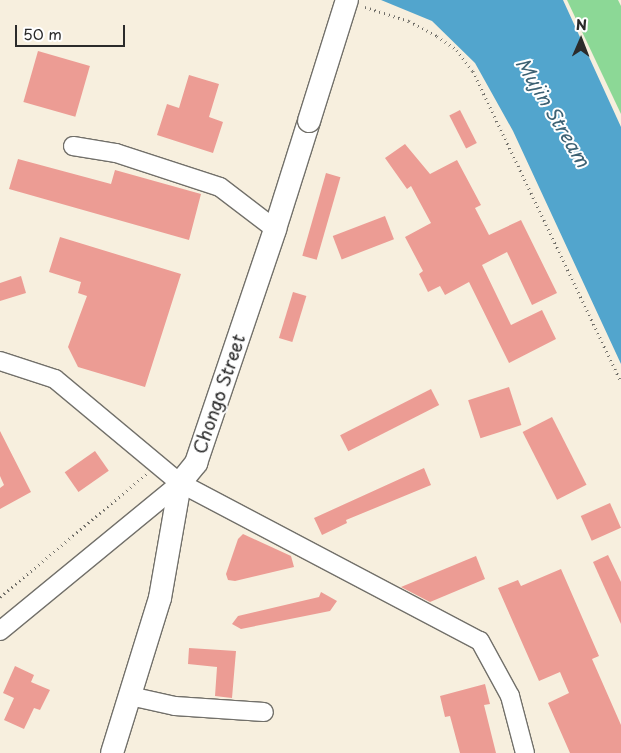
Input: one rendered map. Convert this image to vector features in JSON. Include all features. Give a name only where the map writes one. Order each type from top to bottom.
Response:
[{"type":"main road","name":"Chongo Street","points":[[112,753],[160,598],[180,484],[196,463],[276,229],[309,120],[351,2]]},
{"type":"street","points":[[73,146],[116,153],[220,187],[276,229]]},
{"type":"street","points":[[0,361],[55,379],[180,484],[480,641],[510,696],[525,753]]},
{"type":"street","points":[[0,631],[180,484]]},
{"type":"street","points":[[130,696],[175,706],[264,712]]},
{"type":"path","points":[[351,2],[409,21],[437,36],[457,50],[473,72],[621,381]]},
{"type":"path","points":[[0,598],[157,465]]},
{"type":"green space","points":[[567,0],[618,0],[621,6],[621,114]]},
{"type":"water","name":"Mujin Stream","points":[[381,0],[563,0],[621,127],[621,364],[513,131],[475,63],[432,21]]},
{"type":"building","points":[[38,51],[90,66],[75,117],[23,102]]},
{"type":"building","points":[[189,75],[219,84],[209,117],[223,122],[213,153],[157,135],[167,104],[179,108]]},
{"type":"building","points":[[460,110],[477,143],[466,148],[449,115]]},
{"type":"building","points":[[405,144],[430,174],[457,160],[481,205],[475,208],[489,235],[521,220],[557,293],[532,305],[507,252],[482,265],[511,325],[542,310],[556,339],[509,363],[469,282],[445,295],[440,286],[428,292],[419,274],[423,271],[405,237],[431,223],[411,186],[407,189],[385,158]]},
{"type":"building","points":[[18,159],[111,184],[115,170],[201,194],[189,240],[9,189]]},
{"type":"building","points":[[326,173],[340,177],[317,260],[302,256]]},
{"type":"building","points":[[385,216],[394,239],[342,259],[333,236]]},
{"type":"building","points":[[60,237],[181,274],[145,387],[78,367],[68,347],[87,296],[78,293],[81,282],[49,272]]},
{"type":"building","points":[[21,276],[26,293],[0,301],[0,283]]},
{"type":"building","points":[[293,292],[306,296],[292,342],[279,338]]},
{"type":"building","points":[[509,387],[521,425],[480,438],[468,400]]},
{"type":"building","points":[[431,389],[439,405],[348,451],[340,435]]},
{"type":"building","points":[[552,417],[587,485],[557,500],[523,432]]},
{"type":"building","points":[[0,431],[31,492],[0,509],[0,488],[4,485],[0,476]]},
{"type":"building","points":[[95,451],[109,471],[78,492],[65,472]]},
{"type":"building","points":[[424,468],[431,485],[346,520],[347,523],[322,535],[314,518]]},
{"type":"building","points":[[610,503],[621,528],[592,541],[581,516]]},
{"type":"building","points":[[243,534],[291,556],[294,567],[235,581],[228,580],[226,574],[238,539]]},
{"type":"building","points":[[608,555],[621,582],[621,624],[593,562]]},
{"type":"building","points":[[476,556],[485,579],[430,602],[401,587]]},
{"type":"building","points":[[561,569],[599,656],[592,659],[621,725],[621,753],[570,753],[548,703],[569,693],[560,672],[539,681],[498,588],[518,580],[521,586]]},
{"type":"building","points":[[321,592],[337,601],[330,611],[241,629],[232,624],[238,616],[319,597]]},
{"type":"building","points":[[189,648],[236,651],[232,698],[215,696],[217,667],[188,664]]},
{"type":"building","points":[[15,666],[34,675],[31,682],[50,690],[40,710],[34,708],[24,729],[4,720],[14,698],[3,693]]},
{"type":"building","points":[[485,684],[490,704],[484,705],[496,753],[460,753],[450,716],[445,717],[440,696]]}]
